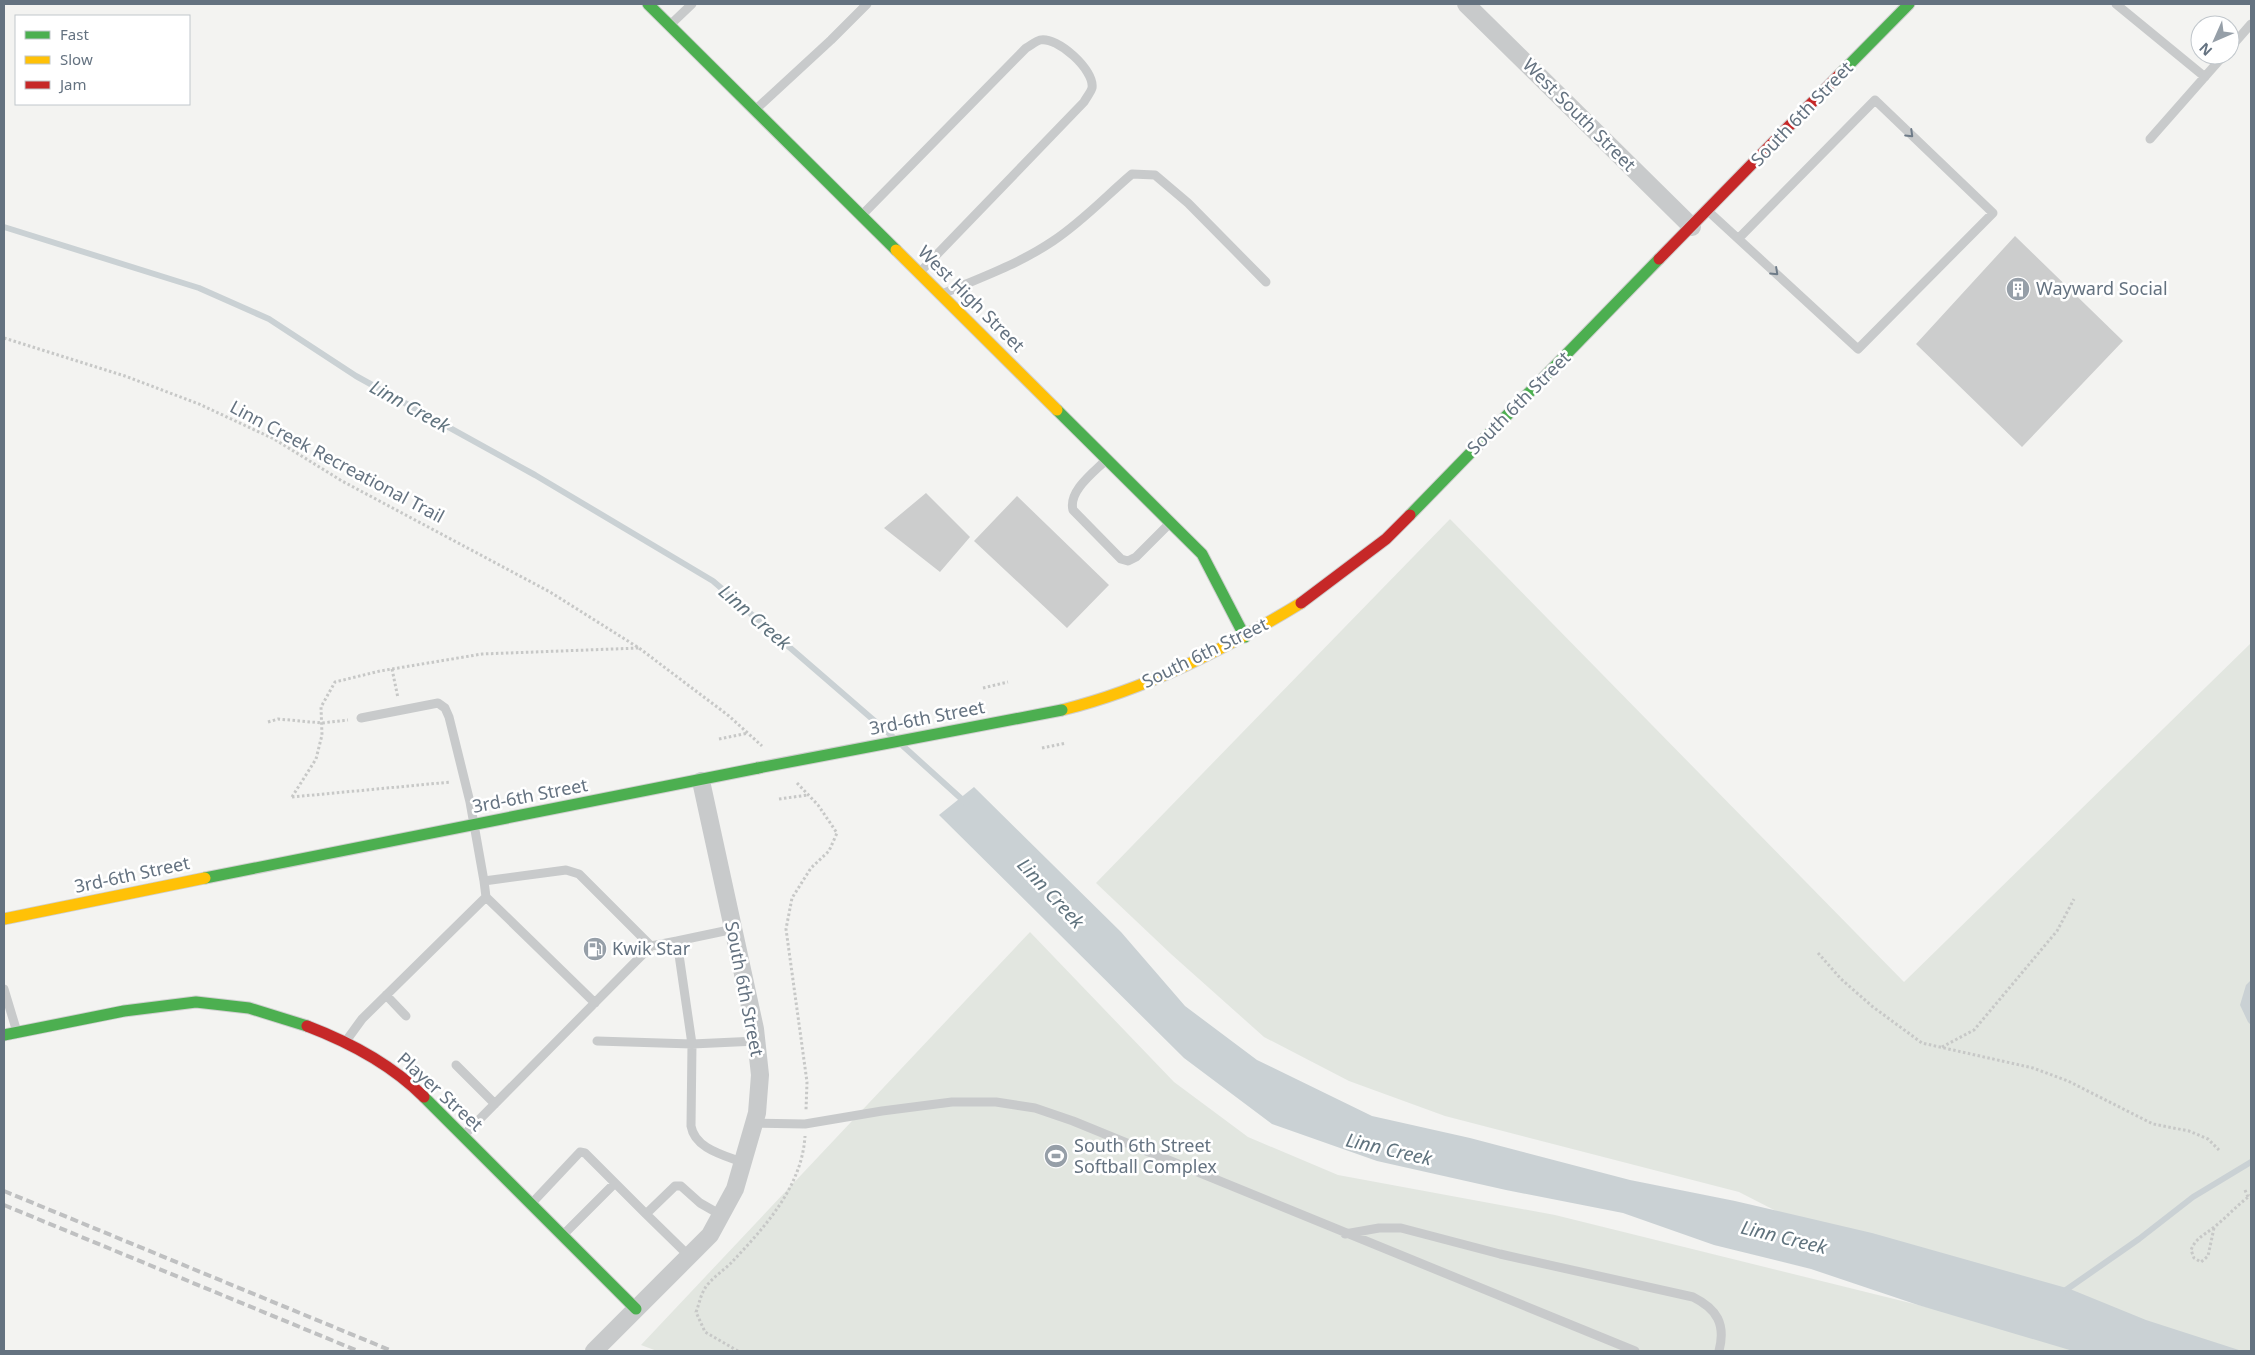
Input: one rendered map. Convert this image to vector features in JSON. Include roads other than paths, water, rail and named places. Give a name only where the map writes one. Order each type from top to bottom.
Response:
[{"type":"main road","name":"West High Street","points":[[648,4],[1202,554],[1245,637]]},
{"type":"main road","name":"South 6th Street","points":[[1062,710],[1091,703],[1174,671],[1245,637],[1313,596],[1386,539],[1909,4]]},
{"type":"main road","name":"3rd-6th Street","points":[[4,919],[701,781],[758,768],[1062,710]]},
{"type":"main road","name":"Player Street","points":[[4,1036],[124,1011],[196,1002],[249,1008],[287,1018],[346,1042],[383,1064],[413,1087],[532,1203],[636,1309]]},
{"type":"street","name":"West South Street","points":[[1466,4],[1692,227]]},
{"type":"street","name":"South 6th Street","points":[[594,1351],[710,1235],[735,1189],[755,1123],[760,1075],[757,1041],[701,781]]},
{"type":"lane","points":[[670,25],[692,4]]},
{"type":"lane","points":[[755,110],[867,4]]},
{"type":"lane","points":[[2116,4],[2205,76]]},
{"type":"lane","points":[[2240,37],[2251,24]]},
{"type":"lane","points":[[862,215],[1026,48],[1041,40],[1055,42],[1079,61],[1090,77],[1092,88],[1084,102],[920,272]]},
{"type":"lane","points":[[2150,139],[2215,65]]},
{"type":"lane","points":[[1708,211],[1858,349],[1993,213],[1875,100],[1739,238]]},
{"type":"lane","points":[[942,294],[1000,270],[1053,241],[1083,218],[1132,174],[1155,175],[1188,203],[1266,282]]},
{"type":"lane","points":[[1107,459],[1074,494],[1071,502],[1073,510],[1122,559],[1128,561],[1136,557],[1171,522]]},
{"type":"lane","points":[[361,718],[438,703],[445,708],[465,781],[486,897],[595,1003]]},
{"type":"lane","points":[[484,881],[566,870],[579,874],[651,946]]},
{"type":"lane","points":[[346,1042],[362,1019],[486,897]]},
{"type":"lane","points":[[463,1136],[651,946],[734,929]]},
{"type":"lane","points":[[677,941],[692,1044],[691,1126],[693,1137],[701,1144],[744,1163]]},
{"type":"lane","points":[[4,989],[18,1032]]},
{"type":"lane","points":[[386,996],[406,1016]]},
{"type":"lane","points":[[597,1041],[692,1044],[757,1041]]},
{"type":"lane","points":[[456,1065],[495,1104]]},
{"type":"lane","points":[[755,1123],[805,1124],[882,1110],[952,1102],[996,1102],[1034,1108],[1073,1121],[1634,1351]]},
{"type":"lane","points":[[532,1203],[580,1152],[585,1153],[689,1256]]},
{"type":"lane","points":[[563,1235],[615,1183]]},
{"type":"lane","points":[[646,1214],[675,1186],[681,1186],[700,1203],[722,1215]]},
{"type":"lane","points":[[1345,1234],[1379,1228],[1401,1228],[1500,1254],[1693,1297],[1709,1305],[1719,1319],[1723,1338],[1719,1351]]},
{"type":"water","points":[[974,787],[1121,932],[1185,1006],[1257,1060],[1372,1116],[1470,1138],[1630,1180],[1735,1201],[1872,1233],[2070,1289],[2146,1320],[2242,1351],[2073,1351],[1918,1305],[1811,1269],[1714,1245],[1623,1213],[1506,1190],[1377,1161],[1272,1124],[1184,1058],[939,815]]},
{"type":"water","points":[[2251,980],[2251,1025],[2240,1005],[2246,985]]},
{"type":"waterway","name":"Linn Creek","points":[[4,227],[199,288],[269,319],[356,376],[535,475],[713,581],[892,736]]},
{"type":"waterway","name":"Linn Creek","points":[[903,746],[966,803]]},
{"type":"waterway","points":[[2063,1292],[2139,1239],[2193,1197],[2251,1162]]},
{"type":"railway","points":[[4,1191],[392,1351]]},
{"type":"railway","points":[[4,1205],[358,1351]]},
{"type":"place","name":"Wayward Social","points":[[2018,289]]},
{"type":"place","name":"Kwik Star","points":[[595,949]]},
{"type":"place","name":"South 6th Street Softball Complex","points":[[1056,1156]]}]
